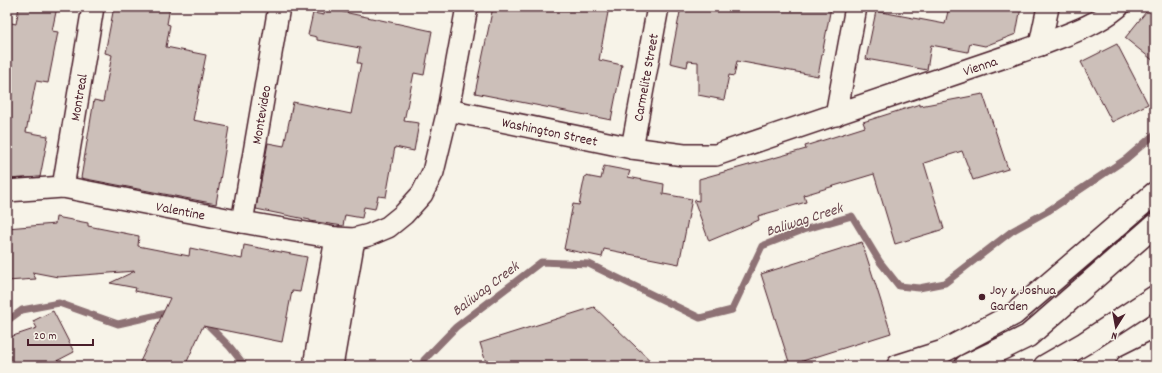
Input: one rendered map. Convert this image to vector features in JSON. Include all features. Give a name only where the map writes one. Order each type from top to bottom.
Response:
[{"type":"main road","points":[[898,366],[942,352],[1014,314],[1155,193]]},
{"type":"main road","points":[[966,366],[1028,336],[1155,225]]},
{"type":"main road","points":[[1045,366],[1084,343],[1155,297]]},
{"type":"main road","points":[[1128,366],[1155,352]]},
{"type":"street","name":"Montreal","points":[[63,187],[93,7]]},
{"type":"street","name":"Montevideo","points":[[242,222],[279,7]]},
{"type":"street","points":[[345,239],[369,235],[388,227],[404,214],[422,194],[433,172],[448,110],[467,7]]},
{"type":"street","name":"Carmelite Street","points":[[632,148],[658,7]]},
{"type":"street","points":[[836,115],[856,7]]},
{"type":"street","points":[[1040,45],[1048,7]]},
{"type":"street","name":"Vienna","points":[[836,115],[1040,45],[1098,22],[1118,7]]},
{"type":"street","name":"Washington Street","points":[[448,110],[632,148],[684,156],[716,155],[836,115]]},
{"type":"street","name":"Valentine","points":[[7,191],[63,187],[242,222],[345,239]]},
{"type":"street","points":[[314,366],[345,239]]},
{"type":"street","points":[[332,366],[345,239]]},
{"type":"building","points":[[19,7],[57,7],[52,31],[58,32],[48,83],[36,81],[26,132],[48,136],[40,177],[7,179],[7,22],[16,24]]},
{"type":"building","points":[[114,7],[170,7],[167,24],[170,25],[166,47],[206,55],[193,120],[229,127],[216,204],[81,178],[94,100],[103,102],[112,55],[105,53]]},
{"type":"building","points":[[493,7],[609,7],[599,60],[622,65],[611,120],[475,93]]},
{"type":"building","points":[[681,7],[831,7],[818,76],[737,61],[734,76],[729,75],[724,100],[698,95],[698,62],[688,61],[687,67],[670,63]]},
{"type":"building","points":[[949,7],[1021,7],[1016,34],[985,46],[970,43],[968,52],[931,45],[927,70],[866,59],[876,11],[945,24]]},
{"type":"building","points":[[1150,7],[1155,7],[1155,62],[1125,38]]},
{"type":"building","points":[[325,8],[432,31],[424,75],[414,73],[404,121],[419,123],[414,151],[395,147],[386,197],[378,196],[375,209],[364,207],[362,218],[345,215],[343,226],[310,221],[256,209],[268,143],[284,146],[293,102],[351,114],[361,63],[357,63],[360,48],[317,40],[317,37],[308,35],[313,13],[324,15]]},
{"type":"building","points":[[1117,44],[1148,104],[1112,122],[1081,62]]},
{"type":"building","points":[[983,94],[1008,169],[973,180],[962,151],[924,163],[944,229],[895,244],[874,174],[804,195],[806,202],[758,216],[759,220],[709,241],[694,200],[699,201],[699,179],[806,149],[805,146],[865,127],[863,122],[920,104],[920,106]]},
{"type":"building","points":[[604,166],[630,171],[628,177],[664,184],[663,194],[692,199],[679,264],[604,249],[602,257],[564,249],[573,204],[579,205],[585,176],[601,179]]},
{"type":"building","points":[[56,217],[88,223],[88,226],[139,236],[138,246],[189,256],[190,248],[242,259],[244,245],[307,257],[300,292],[292,291],[282,342],[203,326],[185,366],[138,366],[170,298],[135,291],[136,288],[110,283],[135,271],[58,277],[32,272],[36,279],[7,281],[7,228],[55,224]]},
{"type":"building","points":[[862,242],[891,333],[790,365],[761,274]]},
{"type":"building","points":[[594,307],[656,366],[487,366],[480,343]]},
{"type":"building","points":[[53,311],[74,352],[47,366],[7,366],[7,338],[37,328],[33,321]]},
{"type":"waterway","name":"Baliwag Creek","points":[[423,366],[424,360],[456,327],[541,262],[589,264],[700,318],[732,310],[762,246],[803,230],[852,216],[880,262],[899,286],[919,288],[945,283],[1012,231],[1048,211],[1126,159],[1155,134]]},
{"type":"waterway","name":"Baliwag Creek","points":[[7,321],[22,310],[59,303],[118,324],[171,312]]},
{"type":"waterway","name":"Baliwag Creek","points":[[204,321],[230,347],[245,366]]},
{"type":"place","name":"Joy & Joshua Garden","points":[[982,297]]}]
